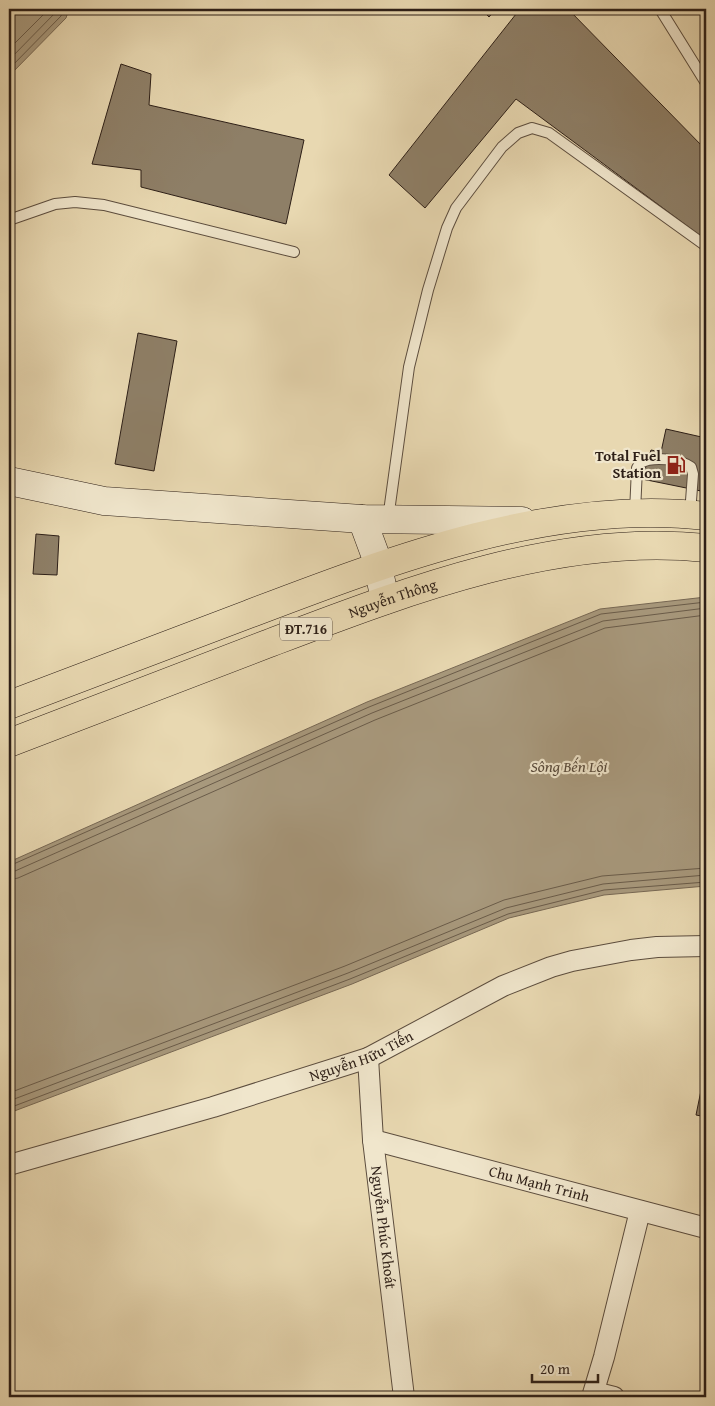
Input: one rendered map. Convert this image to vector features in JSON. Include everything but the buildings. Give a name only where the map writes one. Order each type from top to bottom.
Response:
[{"type":"main road","name":"ĐT.716","points":[[9,705],[378,566],[452,544],[556,521],[635,512],[698,515]]},
{"type":"main road","name":"Nguyễn Thông","points":[[9,743],[364,607],[503,566],[566,553],[613,546],[659,544],[706,548]]},
{"type":"street","name":"ĐT.716","points":[[9,481],[104,501],[375,519],[556,521]]},
{"type":"street","points":[[375,519],[378,566],[385,600]]},
{"type":"street","name":"Nguyễn Hữu Tiến","points":[[9,1165],[213,1108],[368,1058],[502,986],[551,967],[618,952],[658,947],[706,946]]},
{"type":"street","name":"Nguyễn Phúc Khoát","points":[[368,1058],[373,1140],[404,1397]]},
{"type":"street","name":"Chu Mạnh Trinh","points":[[373,1140],[706,1228]]},
{"type":"street","points":[[614,1397],[593,1395],[640,1210]]},
{"type":"lane","points":[[660,9],[706,83]]},
{"type":"lane","points":[[375,519],[428,290],[447,228],[456,208],[502,147],[518,133],[532,128],[549,133],[706,246]]},
{"type":"lane","points":[[9,220],[55,204],[75,202],[104,205],[294,252]]},
{"type":"lane","points":[[635,512],[637,468],[640,463],[652,460],[678,461],[692,467],[698,515]]},
{"type":"water","points":[[9,9],[69,9],[66,18],[9,76]]},
{"type":"water","name":"Sông Bến Lội","points":[[706,597],[706,886],[604,895],[509,918],[352,984],[9,1113],[9,862],[367,702],[600,609]]},
{"type":"place","name":"Total Fuel Station","points":[[676,465]]}]
